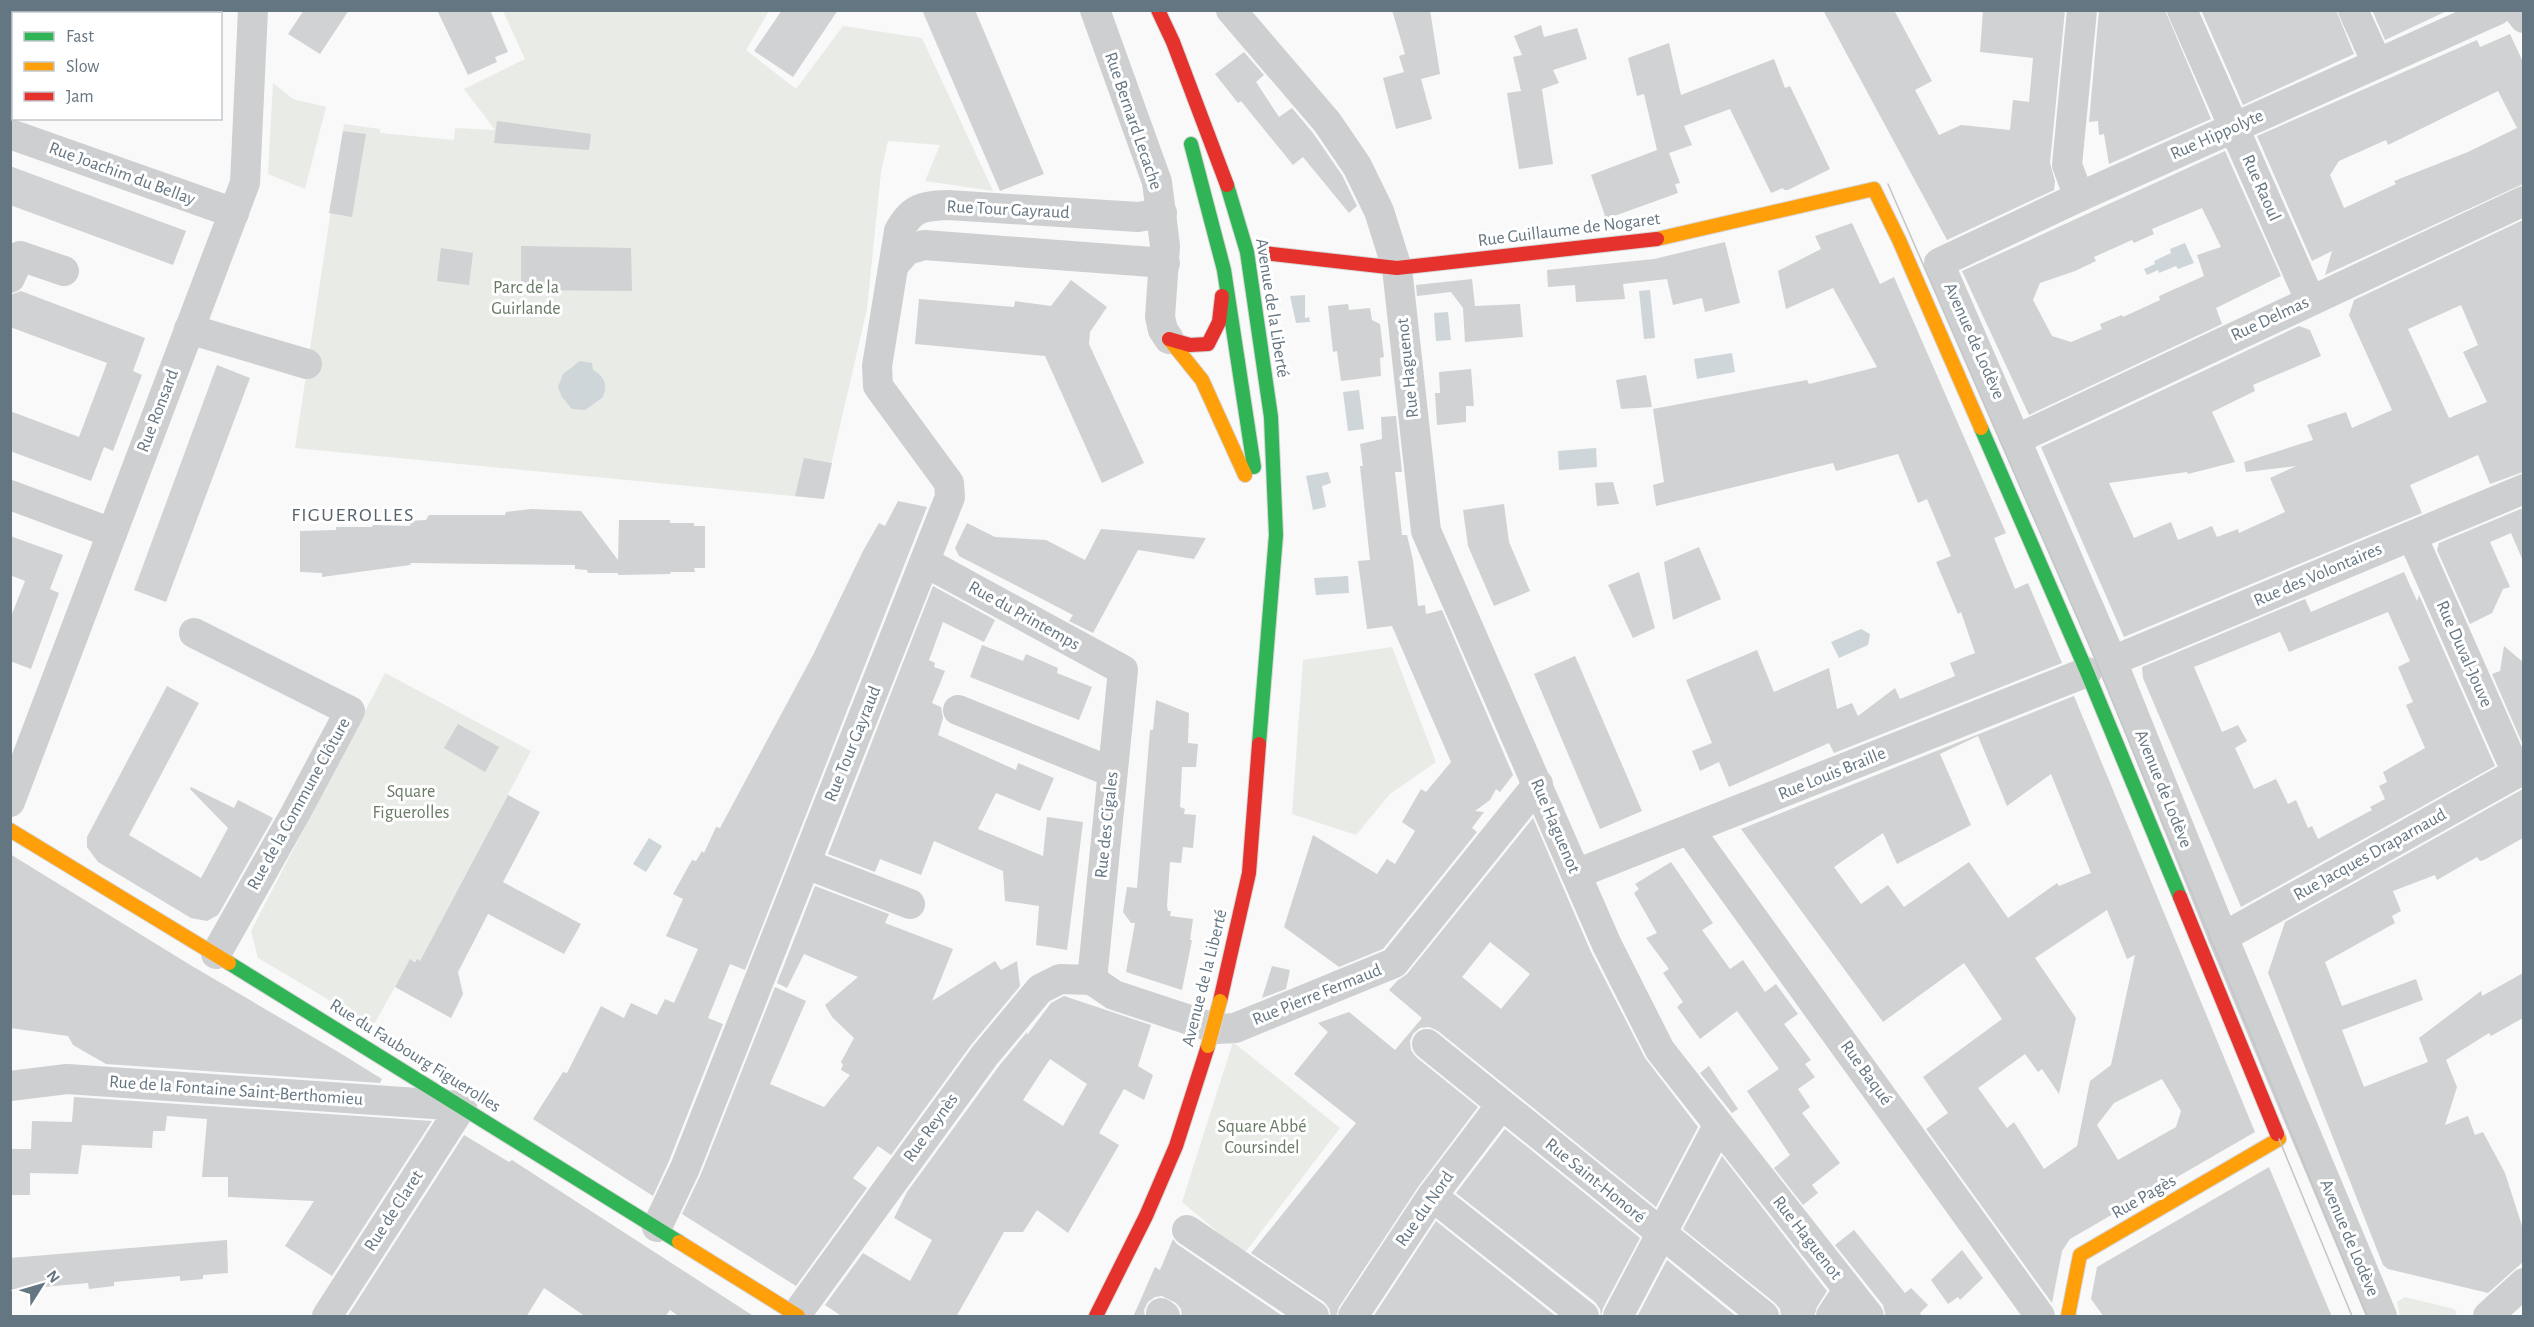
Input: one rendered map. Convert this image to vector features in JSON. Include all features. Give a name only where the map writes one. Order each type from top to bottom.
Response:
[{"type":"street","name":"Rue Ronsard","points":[[10,802],[245,183],[253,10]]},
{"type":"street","name":"Rue Bernard Lecache","points":[[1095,10],[1157,182],[1162,213],[1165,263],[1160,317],[1162,330],[1169,339]]},
{"type":"street","name":"Avenue de la Liberté","points":[[1096,1317],[1146,1216],[1176,1146],[1220,1001],[1249,873],[1276,535],[1271,417],[1247,252],[1227,184],[1173,42],[1158,10]]},
{"type":"street","name":"Rue Haguenot","points":[[1231,10],[1327,122],[1357,166],[1378,211],[1397,268],[1426,531],[1607,945],[1660,1050],[1869,1317]]},
{"type":"street","points":[[2079,197],[2067,165],[2082,10]]},
{"type":"street","name":"Rue Raoul","points":[[2182,10],[2310,300]]},
{"type":"street","points":[[2353,10],[2377,63]]},
{"type":"street","name":"Rue Hippolyte","points":[[1939,263],[2079,197],[2497,10]]},
{"type":"street","points":[[2518,10],[2523,18]]},
{"type":"street","points":[[1169,339],[1202,380],[1254,489],[1224,270],[1187,131]]},
{"type":"street","name":"Rue Joachim du Bellay","points":[[10,134],[234,213]]},
{"type":"street","name":"Rue Guillaume de Nogaret","points":[[1264,252],[1397,268],[1652,240],[1874,189],[2100,666]]},
{"type":"street","name":"Rue Delmas","points":[[2017,440],[2523,201]]},
{"type":"street","name":"Rue Tour Gayraud","points":[[657,1227],[685,1168],[950,497],[949,483],[878,387],[877,366],[899,231],[906,218],[923,206],[948,205],[1138,218],[1162,213]]},
{"type":"street","points":[[894,265],[908,250],[924,245],[1165,263]]},
{"type":"street","points":[[10,278],[20,256],[64,271]]},
{"type":"street","name":"Avenue de Lodève","points":[[1939,263],[2017,440],[2100,666],[2223,937],[2382,1317]]},
{"type":"street","points":[[1169,339],[1190,345],[1208,344],[1216,334],[1220,324],[1224,270]]},
{"type":"street","points":[[189,329],[306,364]]},
{"type":"street","name":"Rue des Volontaires","points":[[2100,666],[2523,489]]},
{"type":"street","points":[[10,495],[112,533]]},
{"type":"street","name":"Avenue de la Liberté","points":[[1261,511],[1270,627]]},
{"type":"street","name":"Rue Duval-Jouve","points":[[2412,536],[2520,771]]},
{"type":"street","name":"Rue du Printemps","points":[[925,562],[1123,670]]},
{"type":"street","name":"Rue de la Commune Clôture","points":[[194,633],[350,711],[216,954]]},
{"type":"street","name":"Rue Louis Braille","points":[[1575,874],[1690,831],[2100,666]]},
{"type":"street","name":"Rue Pagès","points":[[2068,1317],[2080,1255],[2279,1139],[2100,666]]},
{"type":"street","name":"Rue des Cigales","points":[[1092,980],[1123,670]]},
{"type":"street","points":[[958,710],[1112,772]]},
{"type":"street","name":"Rue Jacques Draparnaud","points":[[2223,937],[2520,771]]},
{"type":"street","name":"Rue Pierre Fermaud","points":[[1092,980],[1114,995],[1217,1029],[1235,1028],[1394,963],[1538,784]]},
{"type":"street","name":"Rue du Faubourg Figuerolles","points":[[10,830],[216,954],[657,1227],[766,1308],[797,1316]]},
{"type":"street","name":"Rue Baqué","points":[[1690,831],[2040,1317]]},
{"type":"street","points":[[806,864],[910,904]]},
{"type":"street","name":"Rue Reynès","points":[[797,1316],[985,1055],[1040,989],[1060,979],[1092,980]]},
{"type":"street","name":"Rue Saint-Honoré","points":[[1427,1044],[1764,1317]]},
{"type":"street","name":"Rue de la Fontaine Saint-Berthomieu","points":[[10,1086],[68,1079],[462,1106]]},
{"type":"street","name":"Rue du Nord","points":[[1353,1317],[1432,1196],[1501,1105]]},
{"type":"street","name":"Rue de Claret","points":[[327,1317],[462,1106]]},
{"type":"street","points":[[1618,1317],[1718,1126]]},
{"type":"street","points":[[1432,1196],[1584,1317]]},
{"type":"street","points":[[1188,1230],[1314,1317]]},
{"type":"street","points":[[2488,1317],[2523,1283]]},
{"type":"street","points":[[1831,1317],[1848,1290]]},
{"type":"green space","name":"Parc de la Guirlande","points":[[503,11],[769,11],[746,50],[796,89],[843,26],[922,38],[993,191],[925,181],[940,145],[888,141],[881,172],[867,309],[823,499],[295,448],[344,124],[380,129],[380,133],[454,140],[455,128],[495,130],[464,89],[525,59]]},
{"type":"green space","points":[[273,83],[293,99],[326,107],[305,189],[268,174]]},
{"type":"green space","points":[[1392,647],[1436,762],[1390,794],[1356,835],[1292,814],[1303,660]]},
{"type":"green space","name":"Square Figuerolles","points":[[385,673],[531,751],[420,961],[410,960],[373,1026],[258,958],[251,931]]},
{"type":"green space","name":"Square Abbé Coursindel","points":[[1233,1042],[1340,1128],[1244,1254],[1182,1202]]},
{"type":"green space","points":[[2405,1297],[2454,1309],[2457,1312],[2454,1316],[2400,1316],[2397,1302]]},
{"type":"shaded area","points":[[2185,243],[2194,263],[2178,269],[2176,266],[2159,273],[2158,270],[2147,275],[2144,269],[2171,253],[2170,249]]},
{"type":"shaded area","points":[[1650,290],[1655,338],[1644,339],[1639,291]]},
{"type":"shaded area","points":[[1305,295],[1305,318],[1309,317],[1310,322],[1296,323],[1290,296]]},
{"type":"shaded area","points":[[1448,312],[1451,340],[1436,341],[1434,313]]},
{"type":"shaded area","points":[[1732,353],[1735,372],[1697,379],[1694,359]]},
{"type":"shaded area","points":[[580,361],[592,363],[593,370],[603,378],[605,385],[602,398],[585,410],[572,409],[562,397],[558,387],[563,374]]},
{"type":"shaded area","points":[[1359,390],[1364,429],[1348,431],[1343,392]]},
{"type":"shaded area","points":[[1596,448],[1597,467],[1559,470],[1558,451]]},
{"type":"shaded area","points":[[1328,472],[1331,483],[1322,486],[1326,507],[1313,510],[1306,476]]},
{"type":"shaded area","points":[[1348,576],[1349,593],[1316,595],[1314,578]]},
{"type":"shaded area","points":[[1861,629],[1870,634],[1868,645],[1839,658],[1831,642]]},
{"type":"shaded area","points":[[649,838],[662,846],[646,872],[633,864]]},
{"type":"building","points":[[304,10],[349,10],[320,54],[288,34]]},
{"type":"building","points":[[437,10],[490,10],[508,52],[495,57],[497,62],[468,75]]},
{"type":"building","points":[[782,10],[838,10],[793,77],[754,51]]},
{"type":"building","points":[[922,10],[975,10],[1044,174],[1000,191]]},
{"type":"building","points":[[1392,10],[1430,10],[1440,74],[1421,79],[1432,119],[1396,129],[1383,78],[1404,72],[1399,56],[1405,54]]},
{"type":"building","points":[[1823,10],[1894,10],[1932,81],[1915,90],[1939,135],[1961,125],[2010,130],[2013,100],[2029,102],[2033,58],[1980,52],[1983,10],[2065,10],[2050,163],[2055,181],[2054,190],[1947,240]]},
{"type":"building","points":[[2099,10],[2165,10],[2211,119],[2109,164],[2104,134],[2099,135],[2098,121],[2089,122]]},
{"type":"building","points":[[2201,10],[2336,10],[2354,54],[2243,105]]},
{"type":"building","points":[[2372,10],[2449,10],[2385,40]]},
{"type":"building","points":[[1541,25],[1544,37],[1577,28],[1587,59],[1553,70],[1559,83],[1542,89],[1553,164],[1519,169],[1507,93],[1521,91],[1513,57],[1522,55],[1514,36]]},
{"type":"building","points":[[2510,34],[2523,62],[2523,184],[2325,275],[2332,251],[2312,261],[2257,136],[2477,40],[2480,47]],"holes":[[[2498,91],[2517,128],[2468,152],[2394,181],[2396,184],[2344,208],[2330,175],[2339,161],[2386,140],[2388,145]]]},
{"type":"building","points":[[1669,43],[1681,95],[1774,59],[1785,88],[1790,86],[1830,169],[1788,190],[1783,188],[1771,193],[1730,109],[1684,126],[1692,145],[1669,153],[1680,183],[1675,184],[1678,193],[1606,219],[1591,175],[1657,150],[1644,94],[1637,96],[1628,58]]},
{"type":"building","points":[[1244,52],[1264,75],[1256,82],[1279,117],[1292,108],[1313,133],[1342,175],[1357,206],[1349,213],[1303,157],[1293,165],[1241,101],[1238,103],[1215,74]]},
{"type":"building","points":[[497,121],[591,134],[589,150],[494,143]]},
{"type":"building","points":[[343,131],[366,134],[352,217],[329,213]]},
{"type":"building","points":[[2225,151],[2281,276],[2216,308],[2222,324],[2029,415],[1962,271]],"holes":[[[2202,208],[2221,247],[2197,255],[2204,276],[2159,296],[2160,300],[2123,317],[2122,315],[2100,324],[2102,329],[2071,342],[2052,336],[2033,300],[2040,283],[2075,271],[2096,261],[2094,257],[2132,240],[2134,243],[2154,234],[2152,229]]]},
{"type":"building","points":[[10,166],[186,231],[173,265],[10,205]]},
{"type":"building","points":[[2523,220],[2523,472],[2490,484],[2478,455],[2410,485],[2422,513],[2124,637],[2041,447],[2299,326],[2310,330],[2321,356],[2253,385],[2255,391],[2212,412],[2235,462],[2188,474],[2187,472],[2109,483],[2134,538],[2171,522],[2178,540],[2212,526],[2217,537],[2238,529],[2239,533],[2285,512],[2270,478],[2296,466],[2246,472],[2244,462],[2313,440],[2307,425],[2346,412],[2352,428],[2392,410],[2349,315],[2354,300]],"holes":[[[2461,305],[2478,345],[2463,352],[2487,402],[2449,418],[2408,329]]]},
{"type":"building","points":[[1852,223],[1880,284],[1894,277],[2006,533],[1994,538],[2015,589],[2028,583],[2062,663],[1834,753],[1829,743],[1729,787],[1719,762],[1700,771],[1692,751],[1712,743],[1686,680],[1757,650],[1774,692],[1829,668],[1837,709],[1852,703],[1858,716],[1895,688],[1900,699],[1955,676],[1950,663],[1975,653],[1961,612],[1958,614],[1936,562],[1951,556],[1927,499],[1918,503],[1898,454],[1836,471],[1833,463],[1656,506],[1653,485],[1664,482],[1653,409],[1807,380],[1809,384],[1877,367],[1833,288],[1786,309],[1778,271],[1821,249],[1815,236]]},
{"type":"building","points":[[1725,242],[1740,303],[1705,312],[1702,298],[1673,305],[1667,279],[1623,284],[1625,299],[1576,302],[1575,285],[1548,287],[1547,270],[1654,259]]},
{"type":"building","points":[[521,246],[631,248],[632,291],[521,290]]},
{"type":"building","points":[[441,248],[473,253],[469,285],[437,281]]},
{"type":"building","points":[[1472,279],[1475,306],[1520,304],[1523,337],[1465,342],[1463,308],[1451,292],[1417,296],[1416,285]]},
{"type":"building","points":[[1071,280],[1107,307],[1090,332],[1089,344],[1144,463],[1102,483],[1045,356],[915,344],[919,299],[1014,307],[1015,301],[1051,306]]},
{"type":"building","points":[[21,291],[145,338],[133,371],[142,375],[113,451],[104,447],[91,481],[10,451],[10,411],[79,437],[107,363],[10,327],[10,295]]},
{"type":"building","points":[[1348,304],[1349,310],[1370,308],[1372,320],[1380,324],[1384,357],[1380,358],[1381,376],[1341,381],[1337,351],[1333,352],[1328,306]]},
{"type":"building","points":[[217,365],[250,378],[166,602],[134,590]]},
{"type":"building","points":[[1471,369],[1474,406],[1466,406],[1466,422],[1437,425],[1435,393],[1440,393],[1439,372]]},
{"type":"building","points":[[1646,375],[1652,407],[1621,409],[1616,380]]},
{"type":"building","points":[[1396,416],[1402,472],[1395,472],[1402,535],[1407,535],[1413,560],[1418,606],[1425,605],[1426,614],[1442,610],[1513,775],[1500,792],[1496,789],[1490,800],[1475,811],[1484,812],[1472,828],[1477,832],[1383,949],[1339,967],[1284,927],[1313,835],[1377,874],[1387,859],[1395,864],[1415,831],[1402,822],[1421,789],[1426,792],[1451,762],[1392,626],[1367,629],[1358,561],[1370,560],[1360,466],[1363,466],[1360,444],[1382,439],[1381,417]]},
{"type":"building","points":[[804,458],[832,463],[824,499],[795,496]]},
{"type":"building","points":[[1613,482],[1619,504],[1597,506],[1595,483]]},
{"type":"building","points":[[898,501],[927,507],[745,970],[730,964],[708,1018],[723,1024],[653,1196],[533,1119],[563,1072],[567,1073],[601,1006],[624,1018],[631,1003],[657,1015],[665,999],[674,1003],[698,949],[666,936],[683,899],[673,894],[692,860],[696,861],[702,851],[704,853],[716,827],[720,828],[813,655],[863,551],[879,523],[885,526]]},
{"type":"building","points":[[1504,504],[1509,542],[1530,591],[1494,606],[1468,546],[1463,510]]},
{"type":"building","points":[[2523,508],[2523,561],[2511,533],[2490,542],[2510,587],[2503,589],[2492,613],[2470,624],[2437,550],[2439,543]]},
{"type":"building","points":[[531,509],[581,511],[618,560],[619,520],[670,520],[670,523],[694,523],[694,526],[705,526],[705,568],[694,568],[695,572],[618,575],[618,573],[588,573],[587,570],[575,569],[575,565],[411,563],[410,565],[322,577],[322,573],[300,572],[300,531],[336,530],[336,527],[372,527],[373,525],[410,526],[410,521],[426,520],[429,515],[505,515],[506,512]]},
{"type":"building","points":[[967,523],[995,537],[1046,540],[1085,560],[1101,529],[1206,538],[1194,559],[1138,550],[1093,633],[1069,621],[1073,615],[959,556],[955,548]]},
{"type":"building","points":[[10,536],[63,555],[50,589],[59,593],[31,669],[10,661],[10,619],[25,581],[10,575]]},
{"type":"building","points":[[1699,547],[1721,599],[1673,620],[1664,562]]},
{"type":"building","points":[[1639,572],[1655,628],[1633,638],[1608,585]]},
{"type":"building","points":[[2404,572],[2417,601],[2419,595],[2495,766],[2241,907],[2143,678],[2142,667],[2305,599],[2311,612]],"holes":[[[2388,612],[2410,661],[2398,667],[2413,702],[2406,705],[2425,748],[2383,772],[2387,782],[2379,786],[2385,799],[2370,807],[2372,810],[2318,839],[2312,826],[2308,828],[2296,800],[2288,804],[2276,779],[2254,789],[2235,748],[2247,741],[2238,725],[2222,732],[2194,667],[2280,632],[2289,652]]]},
{"type":"building","points":[[933,586],[995,620],[984,642],[943,622],[929,660],[935,663],[934,667],[945,671],[932,703],[941,707],[943,718],[938,735],[1016,770],[1018,763],[1054,778],[1040,811],[996,793],[978,829],[1043,856],[1047,817],[1083,822],[1067,950],[1036,945],[1039,906],[1005,901],[1003,871],[934,841],[921,875],[880,859],[875,872],[828,854]]},
{"type":"building","points":[[982,645],[1023,661],[1026,654],[1058,668],[1057,673],[1092,687],[1079,720],[970,677]]},
{"type":"building","points":[[2504,646],[2523,662],[2523,745],[2492,674],[2500,671]]},
{"type":"building","points":[[1575,656],[1642,811],[1600,829],[1534,674]]},
{"type":"building","points":[[167,686],[199,703],[129,835],[201,878],[228,828],[190,789],[191,787],[234,808],[238,800],[273,818],[218,915],[207,921],[191,918],[98,862],[87,847],[87,837]]},
{"type":"building","points":[[2074,696],[2255,1132],[2070,1239],[2062,1251],[2052,1303],[1926,1129],[1948,1113],[1923,1077],[2002,1019],[1964,963],[1883,1022],[1741,829]],"holes":[[[1978,736],[2007,806],[2051,774],[2091,873],[2059,886],[2057,883],[2008,918],[1969,862],[1904,907],[1888,885],[1861,904],[1834,867],[1883,833],[1897,864],[1971,825],[1940,754]],[[2107,910],[2127,959],[2135,955],[2111,1065],[2090,1081],[2077,1146],[2044,1169],[2014,1122],[2007,1128],[1978,1088],[2025,1054],[2038,1072],[2042,1069],[2059,1094],[2076,1018],[2035,958]],[[2162,1079],[2181,1111],[2176,1127],[2118,1160],[2097,1125],[2114,1103]]]},
{"type":"building","points":[[1156,700],[1189,713],[1188,743],[1198,744],[1196,767],[1182,767],[1180,807],[1185,809],[1184,814],[1196,815],[1193,848],[1183,847],[1181,863],[1170,862],[1167,906],[1168,911],[1171,911],[1170,916],[1193,919],[1190,940],[1192,940],[1182,990],[1126,972],[1135,923],[1131,923],[1123,912],[1127,887],[1137,888],[1150,730],[1153,730]]},
{"type":"building","points":[[458,724],[499,747],[485,772],[444,748]]},
{"type":"building","points":[[2523,789],[2523,838],[2484,860],[2480,861],[2477,857],[2437,880],[2435,875],[2393,891],[2401,911],[2392,916],[2395,923],[2325,962],[2342,1006],[2416,979],[2423,1000],[2342,1030],[2364,1087],[2428,1062],[2419,1038],[2481,991],[2482,996],[2523,973],[2523,1018],[2491,1036],[2489,1033],[2446,1060],[2457,1087],[2445,1125],[2468,1116],[2475,1135],[2483,1132],[2505,1173],[2523,1229],[2523,1262],[2488,1293],[2388,1269],[2383,1265],[2268,973],[2285,922]]},
{"type":"building","points":[[508,795],[540,812],[503,882],[581,924],[564,954],[488,914],[458,972],[463,994],[451,1018],[395,987],[410,959],[415,962],[417,959],[420,961]]},
{"type":"building","points":[[1533,818],[1591,952],[1645,1058],[1698,1127],[1656,1207],[1438,1031],[1429,1027],[1420,1028],[1413,1034],[1410,1041],[1411,1050],[1416,1057],[1478,1107],[1418,1187],[1339,1307],[1336,1317],[1331,1317],[1329,1308],[1324,1302],[1251,1253],[1356,1123],[1294,1074],[1328,1032],[1318,1023],[1349,1012],[1395,1050],[1422,1018],[1389,990],[1407,974]],"holes":[[[1490,942],[1530,974],[1501,1009],[1462,977]]]},
{"type":"building","points":[[10,854],[192,966],[340,1053],[382,1079],[380,1083],[106,1064],[73,1045],[68,1036],[10,1028]]},
{"type":"building","points":[[1671,862],[1713,923],[1702,930],[1730,969],[1743,960],[1765,992],[1776,984],[1798,1014],[1784,1024],[1811,1060],[1805,1064],[1815,1077],[1798,1089],[1810,1107],[1802,1113],[1840,1163],[1812,1185],[1818,1193],[1803,1205],[1774,1168],[1790,1155],[1747,1091],[1779,1069],[1737,1011],[1700,1039],[1677,1007],[1683,1002],[1663,973],[1669,969],[1646,938],[1657,933],[1634,893],[1639,889],[1635,884]]},
{"type":"building","points":[[815,886],[889,914],[885,923],[953,949],[932,1001],[995,961],[1001,970],[1017,961],[1020,986],[971,1045],[891,1155],[878,1146],[853,1178],[867,1188],[796,1286],[682,1214],[701,1174],[775,987],[806,1001],[770,1084],[824,1107],[850,1075],[841,1070],[843,1065],[841,1062],[854,1038],[832,1017],[825,1005],[858,977],[804,954],[787,988],[777,983]]},
{"type":"building","points":[[1272,966],[1290,970],[1286,989],[1262,998]]},
{"type":"building","points":[[1064,996],[1151,1025],[1138,1066],[1153,1075],[1144,1100],[1124,1089],[1099,1133],[1119,1145],[1068,1233],[1037,1210],[1023,1232],[1004,1232],[956,1317],[843,1317],[825,1305],[863,1253],[910,1281],[932,1240],[894,1218],[907,1192],[999,1066],[1027,1032],[1027,1035],[1051,1003]],"holes":[[[1050,1059],[1087,1084],[1063,1126],[1023,1100]]]},
{"type":"building","points":[[1709,1066],[1738,1109],[1732,1113],[1700,1073]]},
{"type":"building","points":[[74,1097],[432,1121],[332,1276],[285,1246],[314,1201],[228,1197],[228,1177],[202,1177],[207,1119],[167,1116],[165,1131],[153,1131],[152,1148],[82,1145],[78,1174],[30,1173],[30,1195],[10,1195],[10,1149],[31,1149],[32,1121],[72,1122]]},
{"type":"building","points":[[1505,1129],[1640,1238],[1601,1316],[1600,1309],[1595,1302],[1456,1193]]},
{"type":"building","points":[[464,1135],[509,1162],[512,1160],[755,1317],[680,1317],[670,1310],[665,1317],[586,1317],[544,1288],[526,1317],[347,1317]]},
{"type":"building","points":[[1722,1156],[1827,1291],[1814,1317],[1781,1317],[1780,1309],[1775,1303],[1683,1229]]},
{"type":"building","points":[[2269,1167],[2332,1317],[2104,1317],[2091,1299],[2097,1267]]},
{"type":"building","points":[[1436,1221],[1557,1317],[1373,1317]]},
{"type":"building","points":[[1854,1230],[1905,1293],[1911,1288],[1928,1305],[1920,1313],[1922,1317],[1886,1317],[1883,1305],[1835,1245]]},
{"type":"building","points":[[1173,1239],[1284,1317],[1182,1317],[1181,1309],[1176,1303],[1162,1296],[1155,1297],[1148,1302],[1144,1310],[1145,1317],[1133,1317],[1155,1267],[1160,1270]]},
{"type":"building","points":[[227,1240],[228,1273],[203,1275],[203,1279],[180,1281],[180,1276],[114,1282],[114,1286],[89,1289],[88,1283],[10,1290],[10,1258]]},
{"type":"building","points":[[1962,1250],[1983,1278],[1960,1300],[1958,1297],[1948,1304],[1931,1280]]},
{"type":"building","points":[[1667,1260],[1737,1317],[1637,1317]]},
{"type":"tram line","points":[[1888,184],[2087,640],[2367,1316]]},
{"type":"tram line","points":[[2279,1139],[2352,1316]]},
{"type":"traffic: fast","points":[[1191,144],[1224,270],[1254,467]]},
{"type":"traffic: fast","points":[[1227,185],[1247,252],[1271,417],[1276,535],[1259,744]]},
{"type":"traffic: fast","points":[[1981,428],[2087,672],[2180,897]]},
{"type":"traffic: fast","points":[[229,963],[679,1242]]},
{"type":"traffic: slow","points":[[1657,239],[1874,189],[1899,240],[1981,428]]},
{"type":"traffic: slow","points":[[1169,339],[1202,380],[1245,475]]},
{"type":"traffic: slow","points":[[10,830],[229,963]]},
{"type":"traffic: slow","points":[[1208,1046],[1220,1001]]},
{"type":"traffic: slow","points":[[2068,1316],[2080,1255],[2279,1139],[2277,1134]]},
{"type":"traffic: slow","points":[[679,1242],[798,1316]]},
{"type":"traffic: jam","points":[[1158,10],[1173,42],[1227,185]]},
{"type":"traffic: jam","points":[[1264,253],[1397,268],[1657,239]]},
{"type":"traffic: jam","points":[[1169,339],[1190,345],[1208,344],[1219,322],[1222,296]]},
{"type":"traffic: jam","points":[[1220,1001],[1249,873],[1259,744]]},
{"type":"traffic: jam","points":[[2180,897],[2277,1134]]},
{"type":"traffic: jam","points":[[1096,1316],[1146,1216],[1176,1146],[1208,1046]]},
{"type":"district","name":"FIGUEROLLES","points":[[353,515]]}]
